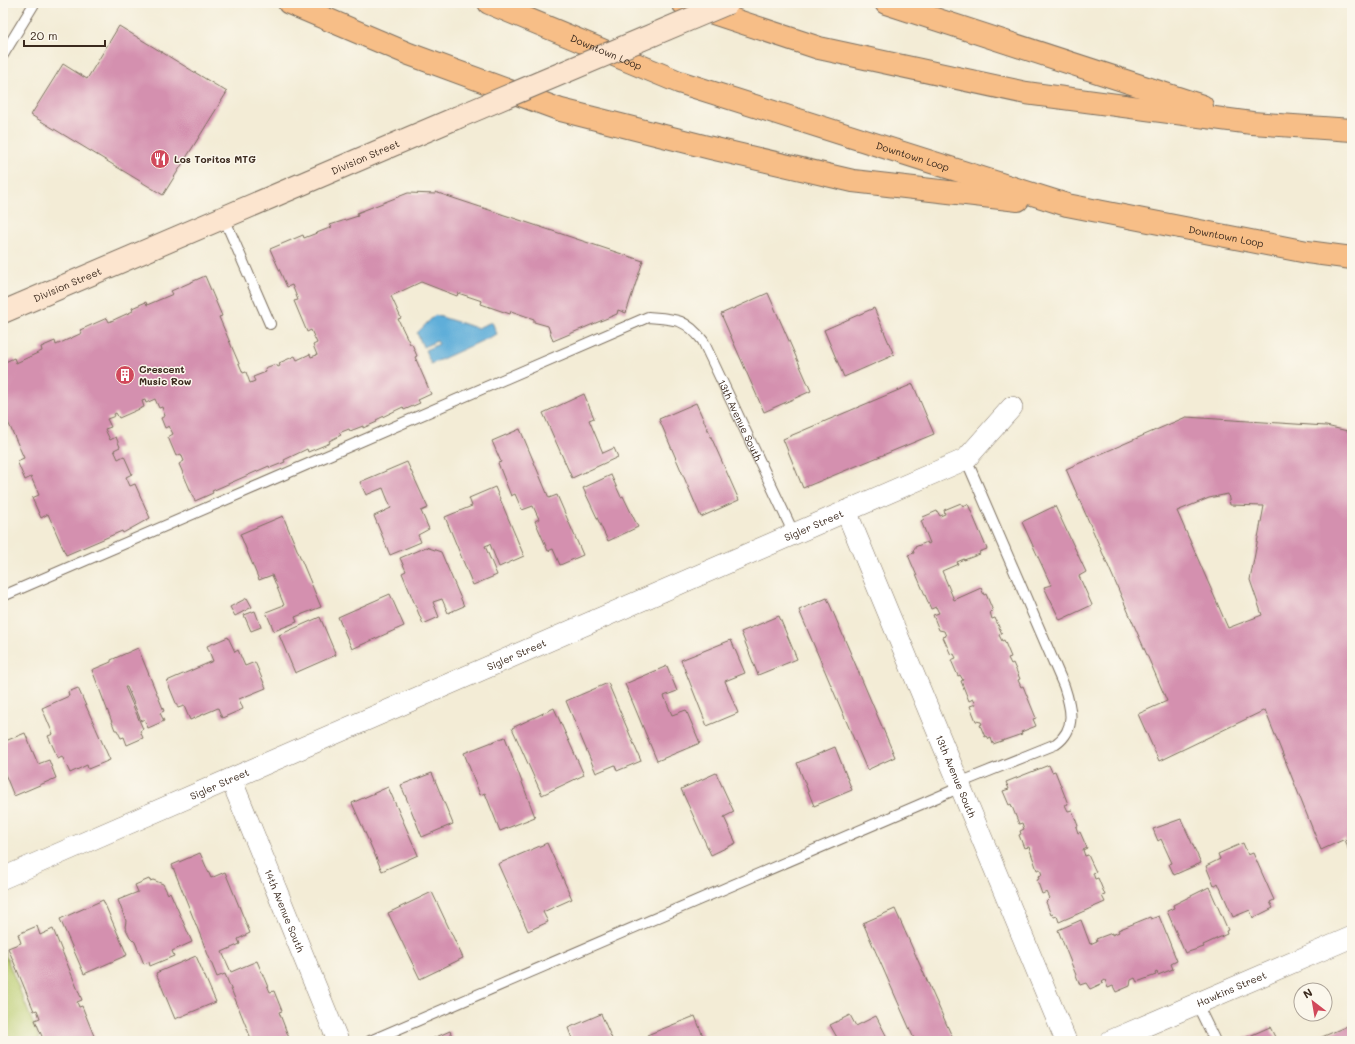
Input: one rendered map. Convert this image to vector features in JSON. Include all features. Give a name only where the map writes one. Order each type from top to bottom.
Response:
[{"type":"highway","points":[[289,3],[409,54],[561,110],[711,148],[853,180],[1067,205]]},
{"type":"highway","name":"Downtown Loop","points":[[489,3],[679,82],[1067,205],[1307,252],[1352,258]]},
{"type":"highway","points":[[683,3],[819,48],[1026,93],[1252,123],[1352,130]]},
{"type":"highway","points":[[886,3],[1252,123]]},
{"type":"main road","name":"Division Street","points":[[3,312],[728,3]]},
{"type":"street","name":"Sigler Street","points":[[3,878],[966,459],[1012,407]]},
{"type":"street","name":"13th Avenue South","points":[[846,511],[1066,1041]]},
{"type":"street","name":"14th Avenue South","points":[[231,779],[338,1041]]},
{"type":"street","name":"Hawkins Street","points":[[1110,1041],[1352,937]]},
{"type":"lane","points":[[3,55],[34,4]]},
{"type":"lane","points":[[224,218],[270,324]]},
{"type":"lane","name":"13th Avenue South","points":[[3,596],[648,318],[673,319],[692,327],[703,341],[794,534]]},
{"type":"lane","points":[[370,1041],[1056,744],[1066,734],[1071,724],[1072,712],[1064,686],[966,459]]},
{"type":"lane","points":[[1197,1004],[1215,1041]]},
{"type":"green space","points":[[3,949],[37,1033],[40,1041],[3,1041]]},
{"type":"water","points":[[435,315],[477,328],[492,322],[497,334],[431,364],[425,350],[439,344],[437,341],[423,347],[417,333]]},
{"type":"building","points":[[119,26],[227,92],[163,195],[31,115],[63,64],[87,79]]},
{"type":"building","name":"Crescent Music Row","points":[[435,192],[643,261],[626,313],[618,310],[617,314],[553,341],[548,326],[534,322],[534,319],[511,311],[510,314],[481,304],[482,301],[458,293],[457,296],[421,282],[391,296],[401,318],[398,319],[410,344],[412,344],[417,356],[415,357],[431,394],[418,400],[420,403],[404,410],[403,407],[363,428],[363,426],[339,433],[341,435],[329,441],[330,443],[308,452],[307,449],[284,460],[285,462],[270,468],[269,466],[212,491],[213,493],[195,501],[179,464],[184,461],[181,454],[176,456],[168,437],[173,434],[169,426],[165,428],[161,418],[165,416],[162,407],[159,408],[155,399],[146,403],[145,400],[142,401],[144,407],[119,418],[116,413],[114,414],[115,416],[107,419],[111,427],[105,429],[110,440],[116,437],[120,447],[114,450],[118,459],[124,456],[132,474],[126,477],[130,486],[135,484],[150,518],[123,533],[122,531],[66,555],[48,514],[41,518],[32,498],[39,495],[31,477],[25,480],[17,461],[24,458],[8,422],[3,423],[3,363],[14,358],[16,363],[42,351],[41,347],[55,341],[56,345],[82,333],[80,330],[107,318],[109,322],[133,311],[132,308],[146,302],[147,305],[173,294],[171,291],[205,276],[222,316],[219,317],[243,373],[246,372],[250,383],[255,381],[253,377],[266,372],[265,368],[276,364],[278,367],[280,366],[279,363],[295,356],[297,360],[310,354],[311,357],[317,355],[313,345],[317,343],[311,330],[307,332],[294,301],[298,300],[292,285],[287,287],[270,249],[303,235],[304,238],[332,227],[330,225],[358,216],[357,213],[408,193],[436,194]]},
{"type":"building","points":[[768,293],[811,391],[764,412],[721,314]]},
{"type":"building","points":[[874,308],[894,355],[844,377],[824,330]]},
{"type":"building","points":[[913,384],[934,434],[803,488],[783,439]]},
{"type":"building","points":[[584,394],[594,418],[589,420],[603,453],[614,448],[618,457],[572,478],[543,413]]},
{"type":"building","points":[[696,403],[739,500],[701,517],[659,419]]},
{"type":"building","points":[[1186,417],[1326,426],[1352,432],[1352,861],[1345,839],[1321,850],[1265,710],[1159,761],[1138,714],[1167,701],[1066,469]],"holes":[[[1228,494],[1230,505],[1264,506],[1250,580],[1262,615],[1228,628],[1177,511],[1209,498]]]},
{"type":"building","points":[[520,429],[549,498],[557,495],[583,555],[560,565],[553,549],[548,551],[535,521],[539,519],[533,506],[522,510],[515,494],[511,496],[498,463],[501,462],[492,441]]},
{"type":"building","points":[[407,462],[428,508],[421,511],[429,529],[418,535],[421,542],[390,555],[374,516],[391,508],[383,488],[366,495],[360,482]]},
{"type":"building","points":[[611,475],[621,497],[623,496],[638,527],[608,541],[583,488]]},
{"type":"building","points":[[495,487],[524,556],[499,567],[490,544],[485,546],[497,575],[473,585],[445,517],[472,506],[469,498]]},
{"type":"building","points":[[961,503],[963,506],[968,504],[987,549],[979,552],[980,554],[957,562],[958,564],[942,571],[954,600],[981,588],[984,595],[986,594],[993,611],[990,612],[992,619],[995,618],[1002,634],[999,635],[1002,641],[1004,640],[1011,657],[1008,658],[1011,664],[1013,663],[1020,679],[1018,680],[1021,687],[1023,686],[1036,718],[1033,719],[1036,726],[1021,732],[1022,734],[993,744],[991,738],[989,739],[987,736],[985,737],[980,725],[982,724],[981,722],[976,721],[970,706],[976,704],[973,699],[969,701],[961,681],[963,680],[960,675],[958,676],[951,660],[956,658],[954,654],[951,655],[943,637],[946,636],[944,631],[939,630],[933,615],[939,613],[936,607],[931,609],[908,555],[914,553],[913,550],[915,547],[927,542],[928,544],[930,543],[921,521],[924,519],[923,517],[937,511],[940,516],[945,514],[944,510]]},
{"type":"building","points":[[1055,506],[1086,572],[1079,576],[1092,605],[1060,620],[1044,587],[1051,585],[1022,522]]},
{"type":"building","points":[[283,516],[321,607],[295,617],[297,622],[274,631],[266,612],[284,605],[272,575],[259,580],[240,534]]},
{"type":"building","points":[[426,547],[441,552],[464,606],[448,613],[442,599],[433,602],[439,617],[423,624],[402,573],[406,571],[400,558]]},
{"type":"building","points":[[390,594],[404,626],[352,649],[338,617]]},
{"type":"building","points":[[247,598],[252,607],[235,616],[230,607]]},
{"type":"building","points":[[827,598],[895,757],[867,770],[799,610]]},
{"type":"building","points":[[255,611],[261,627],[251,631],[244,615]]},
{"type":"building","points":[[779,616],[797,659],[758,675],[741,632]]},
{"type":"building","points":[[320,617],[336,655],[295,673],[279,635]]},
{"type":"building","points":[[228,637],[235,652],[238,650],[245,666],[255,662],[266,688],[239,699],[243,709],[222,718],[218,708],[190,720],[184,706],[178,708],[167,681],[213,661],[207,646]]},
{"type":"building","points":[[731,640],[745,673],[725,681],[738,713],[707,726],[681,660]]},
{"type":"building","points":[[138,648],[164,711],[160,713],[164,721],[148,728],[144,719],[141,721],[127,687],[125,687],[143,729],[140,731],[143,738],[127,745],[124,737],[121,738],[117,730],[115,730],[92,670]]},
{"type":"building","points":[[667,666],[677,691],[664,696],[672,715],[686,710],[700,743],[657,761],[625,684]]},
{"type":"building","points":[[608,683],[641,761],[617,771],[615,765],[596,773],[566,701]]},
{"type":"building","points":[[78,688],[110,760],[88,769],[87,765],[70,773],[62,756],[58,758],[48,736],[53,734],[42,708],[69,696],[68,692]]},
{"type":"building","points":[[554,708],[584,775],[542,795],[512,728]]},
{"type":"building","points":[[25,733],[38,764],[49,760],[56,778],[14,796],[3,769],[3,742]]},
{"type":"building","points":[[505,737],[535,817],[500,831],[485,793],[480,795],[464,753]]},
{"type":"building","points":[[835,747],[852,790],[814,806],[797,763]]},
{"type":"building","points":[[1049,765],[1052,772],[1055,771],[1068,804],[1065,805],[1068,811],[1072,810],[1078,826],[1076,827],[1078,833],[1080,832],[1087,848],[1083,850],[1085,856],[1088,855],[1096,872],[1093,873],[1095,879],[1098,878],[1105,895],[1102,896],[1105,902],[1059,922],[1057,916],[1054,917],[1053,914],[1051,915],[1046,902],[1050,898],[1047,892],[1042,894],[1037,880],[1039,879],[1038,876],[1042,875],[1040,869],[1037,870],[1029,847],[1024,848],[1019,835],[1021,834],[1020,831],[1024,829],[1022,823],[1019,824],[1011,804],[1009,805],[1003,791],[1009,789],[1006,782]]},
{"type":"building","points":[[432,773],[453,824],[422,837],[401,785]]},
{"type":"building","points":[[716,773],[734,812],[724,817],[736,843],[711,855],[681,789]]},
{"type":"building","points":[[388,787],[418,855],[382,871],[352,803]]},
{"type":"building","points":[[1181,819],[1201,863],[1174,875],[1169,864],[1172,863],[1161,839],[1158,841],[1153,829]]},
{"type":"building","points":[[547,843],[572,899],[543,912],[548,922],[528,931],[498,864]]},
{"type":"building","points":[[1243,843],[1248,855],[1253,853],[1274,900],[1270,902],[1273,908],[1253,918],[1250,910],[1233,917],[1218,883],[1214,886],[1206,866],[1220,859],[1218,854]]},
{"type":"building","points":[[200,853],[211,878],[225,872],[250,933],[238,939],[240,944],[222,952],[231,972],[257,961],[270,992],[274,991],[282,1011],[279,1012],[289,1038],[282,1041],[252,1041],[225,974],[217,977],[172,865]]},
{"type":"building","points":[[149,879],[150,881],[153,880],[163,884],[168,894],[170,892],[192,942],[172,951],[174,956],[150,966],[149,962],[144,964],[135,942],[130,937],[125,927],[126,921],[118,900],[138,892],[135,885]]},
{"type":"building","points":[[1209,887],[1228,930],[1226,931],[1227,934],[1203,945],[1204,947],[1185,953],[1167,911],[1174,908],[1173,905]]},
{"type":"building","points":[[432,892],[463,958],[420,979],[388,913]]},
{"type":"building","points":[[103,900],[127,955],[84,974],[60,919]]},
{"type":"building","points":[[895,909],[954,1041],[915,1041],[863,923]]},
{"type":"building","points":[[1159,916],[1177,961],[1171,964],[1173,969],[1158,975],[1157,972],[1155,973],[1156,975],[1137,982],[1135,978],[1131,980],[1130,986],[1116,992],[1113,986],[1108,988],[1105,980],[1102,982],[1103,983],[1090,989],[1086,983],[1080,985],[1058,930],[1081,920],[1090,944],[1097,941],[1096,939],[1112,933],[1112,935],[1119,932],[1118,930],[1150,917],[1151,919]]},
{"type":"building","points":[[37,926],[40,935],[53,929],[82,1000],[77,1002],[79,1007],[82,1006],[96,1041],[44,1041],[35,1020],[40,1018],[37,1010],[34,1011],[8,948],[21,943],[18,934]]},
{"type":"building","points":[[196,956],[216,1002],[175,1019],[156,973]]},
{"type":"building","points":[[601,1014],[613,1041],[573,1041],[568,1028]]},
{"type":"building","points":[[850,1015],[856,1026],[876,1016],[889,1041],[839,1041],[830,1025]]},
{"type":"building","points":[[695,1016],[705,1041],[649,1041],[647,1035]]},
{"type":"building","points":[[1352,1024],[1352,1041],[1315,1041],[1315,1040]]},
{"type":"building","points":[[1270,1027],[1277,1041],[1247,1041],[1245,1038]]},
{"type":"building","points":[[450,1031],[454,1041],[427,1041]]},
{"type":"place","name":"Los Toritos MTG","points":[[160,159]]},
{"type":"place","name":"Crescent Music Row","points":[[125,375]]}]
